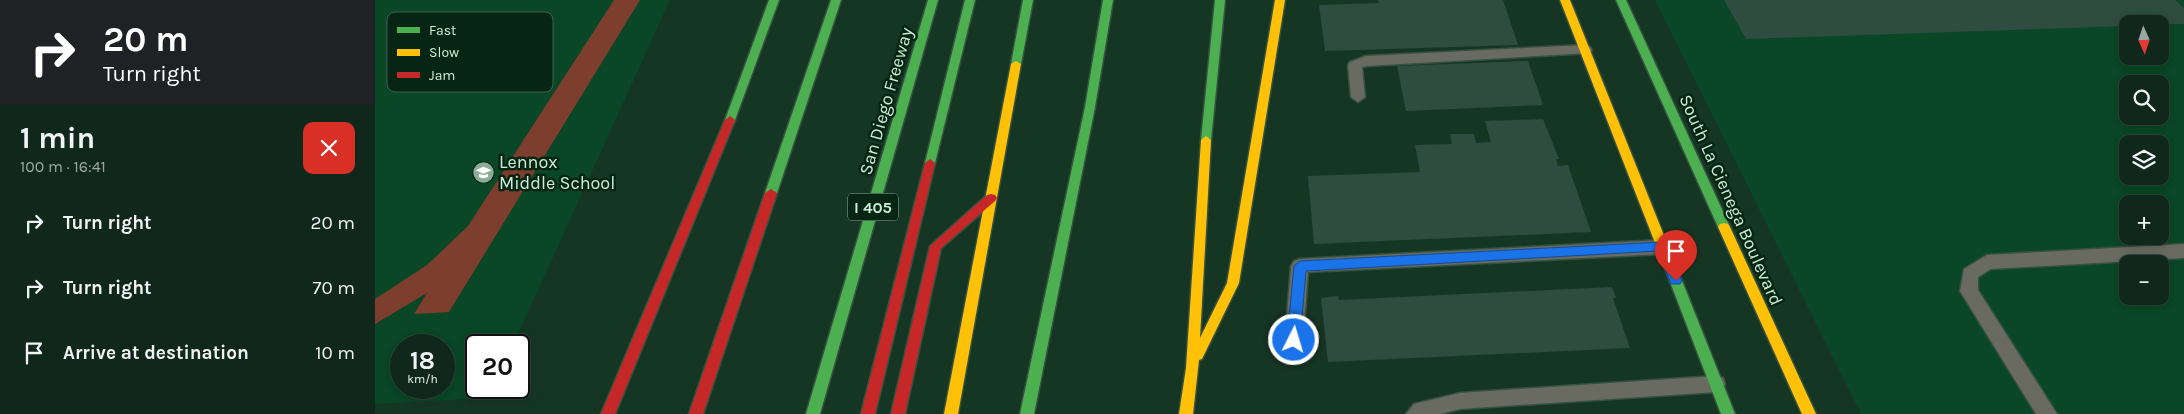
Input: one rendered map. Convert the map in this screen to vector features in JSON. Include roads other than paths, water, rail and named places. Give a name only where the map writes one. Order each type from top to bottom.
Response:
[{"type":"main road","points":[[608,414],[702,193],[757,51],[774,0]]},
{"type":"main road","points":[[697,414],[836,0]]},
{"type":"main road","name":"San Diego Freeway","points":[[813,414],[933,0]]},
{"type":"main road","points":[[868,414],[970,0]]},
{"type":"main road","points":[[951,414],[1028,0]]},
{"type":"main road","points":[[1027,414],[1088,116],[1109,0]]},
{"type":"main road","points":[[1186,414],[1192,368],[1207,125],[1219,0]]},
{"type":"main road","points":[[1192,368],[1233,283],[1279,0]]},
{"type":"main road","points":[[1565,0],[1728,414]]},
{"type":"main road","name":"South La Cienega Boulevard","points":[[1621,0],[1809,414]]},
{"type":"main road","points":[[898,414],[936,246],[991,198]]},
{"type":"lane","points":[[1359,97],[1355,65],[1366,61],[1585,50]]},
{"type":"lane","points":[[1294,340],[1300,266],[1662,246]]},
{"type":"lane","points":[[2047,414],[1969,291],[1970,274],[1987,262],[2184,251]]},
{"type":"lane","points":[[1416,414],[1421,410],[1460,401],[1717,384]]},
{"type":"place","name":"Lennox Middle School","points":[[483,172]]}]
